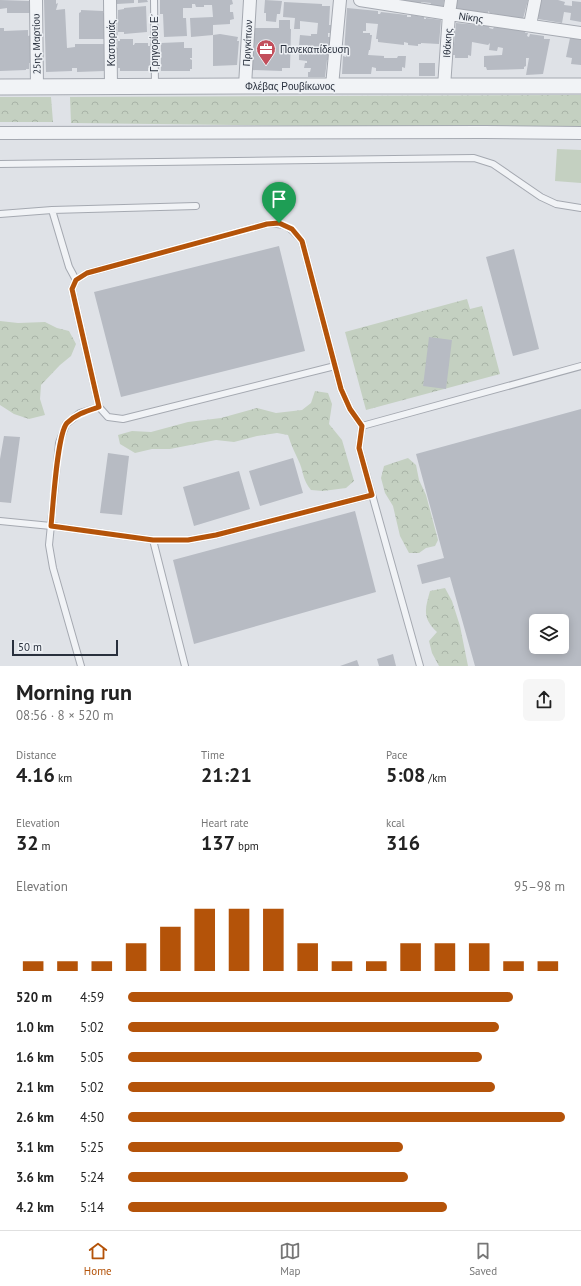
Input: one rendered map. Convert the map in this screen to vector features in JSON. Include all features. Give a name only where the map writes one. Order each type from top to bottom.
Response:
[{"type":"street","name":"25ης Μαρτίου","points":[[36,0],[38,87]]},
{"type":"street","name":"Καστοριάς","points":[[110,0],[111,86]]},
{"type":"street","name":"Πριγκίπων","points":[[245,86],[250,0]]},
{"type":"street","points":[[332,86],[340,0]]},
{"type":"street","name":"Νίκης","points":[[360,0],[581,33]]},
{"type":"street","name":"Ιθάκης","points":[[444,87],[451,0]]},
{"type":"street","points":[[530,25],[535,0]]},
{"type":"street","name":"Φλέβας Ρουβίκωνος","points":[[0,88],[111,86],[581,86]]},
{"type":"street","points":[[0,133],[581,133]]},
{"type":"lane","name":"Γρηγορίου Ε'","points":[[154,0],[154,86]]},
{"type":"lane","points":[[0,164],[474,158],[493,164],[542,197],[556,204],[581,208]]},
{"type":"lane","points":[[0,214],[52,210],[196,206]]},
{"type":"lane","points":[[52,210],[70,267],[76,280]]},
{"type":"lane","points":[[335,366],[123,419],[108,417],[99,407],[72,289],[76,280],[87,273],[267,224],[279,223],[292,229],[302,241],[335,366],[341,389],[350,409],[362,426],[359,448],[420,666]]},
{"type":"lane","points":[[362,426],[581,366]]},
{"type":"lane","points":[[82,666],[53,568],[49,545],[59,443],[66,424],[80,413],[99,407]]},
{"type":"lane","points":[[0,521],[51,526],[153,540],[188,540],[216,535],[372,495]]},
{"type":"lane","points":[[153,540],[185,666]]},
{"type":"green space","points":[[581,95],[581,129],[71,123],[70,97]]},
{"type":"green space","points":[[0,97],[51,97],[53,122],[0,122]]},
{"type":"green space","points":[[557,149],[581,150],[581,183],[555,181]]},
{"type":"green space","points":[[467,299],[470,309],[482,306],[500,374],[366,410],[345,332]]},
{"type":"green space","points":[[0,321],[18,323],[45,322],[57,328],[69,331],[76,344],[71,356],[41,385],[40,399],[45,415],[29,419],[14,414],[0,405]]},
{"type":"green space","points":[[315,391],[328,393],[332,404],[329,424],[342,440],[354,481],[346,488],[323,491],[311,490],[305,480],[288,435],[277,433],[234,442],[216,440],[170,449],[152,449],[135,453],[120,444],[118,435],[132,431],[151,432],[188,422],[221,418],[257,408],[276,413],[302,410],[311,403]]},
{"type":"green space","points":[[408,458],[416,465],[419,480],[426,495],[438,540],[435,546],[426,548],[419,553],[409,553],[400,536],[393,506],[385,493],[381,478],[384,466]]},
{"type":"green space","points":[[445,588],[452,601],[460,626],[468,666],[439,666],[432,653],[429,641],[437,632],[427,618],[427,603],[430,591]]},
{"type":"building","points":[[0,0],[30,1],[30,13],[7,13],[7,8],[0,9]]},
{"type":"building","points":[[44,0],[56,0],[56,4],[58,3],[56,10],[65,9],[67,48],[75,47],[75,44],[104,44],[104,71],[77,72],[77,68],[72,68],[72,71],[46,72]]},
{"type":"building","points":[[117,0],[134,0],[134,3],[117,4]]},
{"type":"building","points":[[138,0],[147,0],[148,2],[138,3]]},
{"type":"building","points":[[160,0],[232,0],[233,4],[230,5],[230,12],[233,12],[234,19],[230,20],[230,24],[213,25],[213,35],[191,37],[190,18],[213,17],[212,5],[196,7],[195,4],[192,4],[192,8],[183,8],[183,18],[186,18],[187,36],[164,37],[163,14],[160,14]]},
{"type":"building","points":[[265,0],[282,1],[280,14],[277,14],[276,22],[266,21],[266,13],[264,13]]},
{"type":"building","points":[[396,0],[444,0],[443,7],[430,5],[431,3],[421,2],[421,4]]},
{"type":"building","points":[[457,0],[528,0],[523,19],[490,13],[488,11],[488,14],[456,9]]},
{"type":"building","points":[[541,0],[558,0],[565,2],[564,5],[572,6],[572,1],[581,2],[581,22],[570,20],[571,13],[564,12],[562,23],[538,19]]},
{"type":"building","points":[[284,2],[322,4],[322,6],[330,6],[329,25],[331,25],[331,33],[328,33],[328,37],[331,37],[329,60],[327,60],[325,77],[308,77],[308,72],[310,72],[311,68],[304,68],[307,61],[299,60],[299,52],[307,53],[308,45],[299,45],[300,35],[311,36],[311,34],[317,34],[318,23],[300,21],[300,29],[294,29],[295,18],[283,17]]},
{"type":"building","points":[[146,6],[147,32],[124,34],[124,32],[118,32],[118,10]]},
{"type":"building","points":[[347,8],[378,11],[378,14],[381,12],[407,15],[407,17],[411,17],[411,15],[424,17],[424,19],[441,20],[439,44],[421,43],[418,44],[418,46],[408,45],[408,43],[404,42],[404,45],[378,42],[378,39],[376,39],[378,24],[366,23],[366,31],[363,31],[363,33],[370,33],[370,35],[372,35],[368,55],[384,56],[384,58],[406,56],[405,68],[402,67],[402,71],[376,71],[376,68],[372,67],[371,74],[342,74],[343,56],[346,57],[346,54],[344,54]]},
{"type":"building","points":[[81,10],[103,11],[104,39],[79,39],[79,13]]},
{"type":"building","points":[[279,20],[290,20],[290,68],[282,68],[282,71],[251,70],[254,28],[279,28]]},
{"type":"building","points":[[456,23],[490,26],[489,28],[493,29],[494,27],[526,31],[525,33],[528,33],[527,36],[529,37],[530,34],[544,36],[544,39],[550,39],[543,74],[526,75],[529,58],[526,58],[526,66],[524,69],[487,70],[486,67],[484,67],[484,56],[502,55],[503,48],[498,47],[497,51],[489,50],[490,43],[488,45],[472,42],[471,56],[468,55],[468,58],[455,58],[455,55],[453,55]]},
{"type":"building","points":[[0,28],[4,28],[4,31],[28,30],[28,36],[31,35],[31,63],[29,63],[29,69],[0,71]]},
{"type":"building","points":[[220,34],[238,37],[237,65],[213,66],[213,35]]},
{"type":"building","points":[[570,38],[581,39],[581,65],[571,64],[572,58],[566,57]]},
{"type":"building","points":[[120,39],[133,39],[133,45],[135,43],[148,43],[148,46],[150,46],[150,68],[148,68],[148,71],[120,71],[120,68],[118,68],[117,48],[118,41],[120,41]]},
{"type":"building","points":[[184,42],[184,48],[192,48],[192,58],[190,59],[192,60],[192,69],[190,69],[190,71],[161,71],[161,43]]},
{"type":"building","points":[[419,63],[435,63],[435,76],[419,76]]},
{"type":"building","points":[[279,246],[305,351],[121,397],[94,292]]},
{"type":"building","points":[[514,249],[539,349],[513,356],[486,257]]},
{"type":"building","points":[[429,337],[452,340],[446,389],[423,386]]},
{"type":"building","points":[[581,409],[581,666],[475,666],[450,577],[422,584],[417,565],[444,558],[416,454]]},
{"type":"building","points":[[4,436],[20,437],[11,503],[0,502],[0,459]]},
{"type":"building","points":[[108,453],[129,456],[122,515],[100,513]]},
{"type":"building","points":[[293,458],[303,493],[260,506],[249,471]]},
{"type":"building","points":[[239,471],[250,509],[194,526],[183,487]]},
{"type":"building","points":[[355,511],[376,592],[194,644],[173,560]]},
{"type":"building","points":[[393,654],[396,666],[379,666],[377,659]]},
{"type":"building","points":[[357,660],[359,666],[340,666]]},
{"type":"place","name":"Πανεκαπίδευση","points":[[266,66]]},
{"type":"route","points":[[279,223],[292,229],[302,241],[341,389],[350,409],[362,426],[359,448],[372,495],[216,535],[188,540],[153,540],[51,526],[59,443],[66,424],[80,413],[99,407],[72,289],[76,280],[87,273],[267,224],[279,223]]}]
